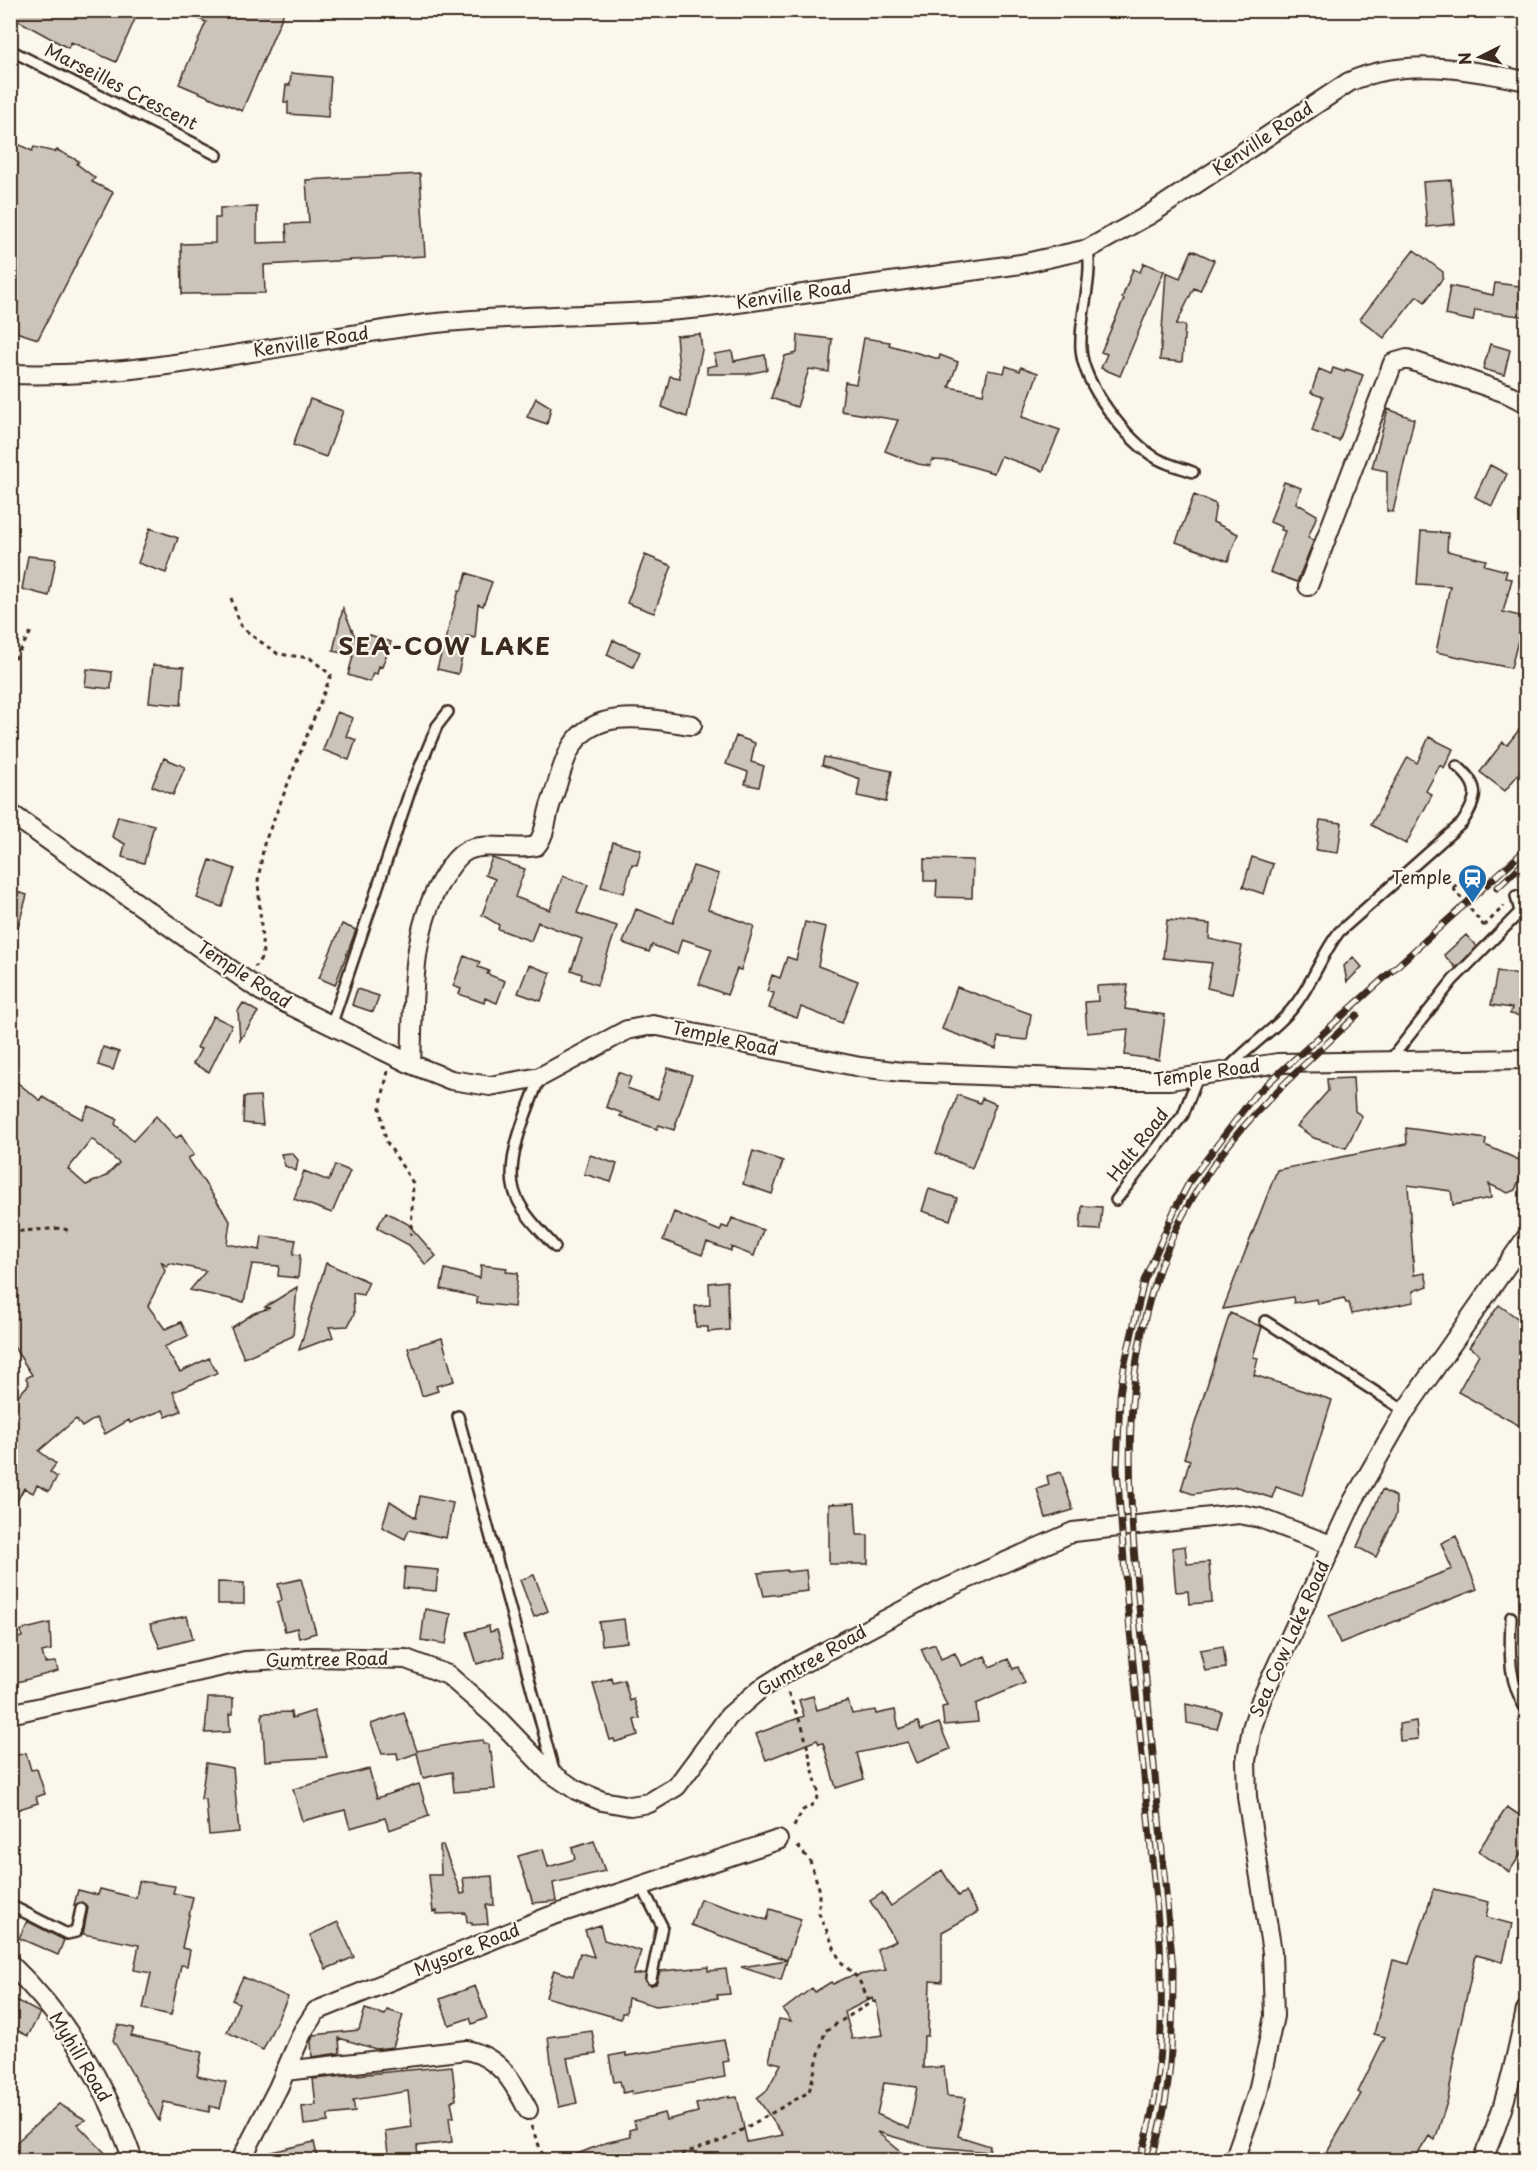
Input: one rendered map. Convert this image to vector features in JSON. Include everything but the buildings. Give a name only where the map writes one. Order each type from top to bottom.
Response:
[{"type":"street","name":"Kenville Road","points":[[10,374],[95,374],[413,326],[482,318],[648,314],[1021,264],[1088,249],[1149,215],[1349,81],[1364,75],[1396,67],[1438,68],[1473,70],[1527,81]]},
{"type":"street","points":[[1308,586],[1396,360],[1407,359],[1506,393],[1527,403]]},
{"type":"street","points":[[411,1064],[415,975],[422,930],[434,891],[454,860],[476,848],[536,846],[542,839],[546,817],[572,746],[587,729],[610,720],[637,718],[692,725]]},
{"type":"street","name":"Temple Road","points":[[10,813],[246,981],[282,1003],[411,1064],[452,1080],[490,1086],[540,1077],[627,1030],[652,1025],[668,1026],[860,1067],[902,1072],[1145,1081],[1198,1076],[1278,1063],[1527,1059]]},
{"type":"street","name":"Sea Cow Lake Road","points":[[1234,2160],[1258,2092],[1274,2016],[1275,1988],[1268,1923],[1247,1797],[1246,1761],[1252,1728],[1262,1700],[1331,1545],[1405,1411],[1527,1238]]},
{"type":"street","name":"Gumtree Road","points":[[10,1714],[245,1661],[315,1657],[406,1659],[448,1675],[496,1717],[556,1777],[576,1790],[602,1802],[630,1806],[649,1803],[677,1786],[729,1716],[777,1677],[938,1592],[1073,1532],[1239,1514],[1260,1518],[1331,1545]]},
{"type":"street","name":"Mysore Road","points":[[241,2160],[309,2018],[325,2006],[548,1917],[778,1840]]},
{"type":"street","name":"Myhill Road","points":[[10,1964],[52,2009],[73,2037],[111,2106],[134,2160]]},
{"type":"street","points":[[1482,2160],[1497,2130],[1508,2094],[1527,2010]]},
{"type":"street","points":[[285,2072],[467,2050],[481,2053],[503,2069],[528,2109]]},
{"type":"lane","name":"Marseilles Crescent","points":[[10,50],[217,155]]},
{"type":"lane","points":[[1088,249],[1090,263],[1081,349],[1087,375],[1102,401],[1142,448],[1159,460],[1193,472]]},
{"type":"lane","points":[[331,1026],[411,788],[437,726],[447,712]]},
{"type":"lane","points":[[1226,1071],[1246,1049],[1297,1003],[1325,950],[1339,932],[1462,823],[1469,811],[1475,792],[1472,779],[1457,766]]},
{"type":"lane","points":[[1389,1061],[1453,980],[1520,912],[1516,896]]},
{"type":"lane","name":"Halt Road","points":[[1116,1200],[1183,1115],[1198,1076]]},
{"type":"lane","points":[[540,1077],[514,1148],[514,1190],[527,1215],[555,1247]]},
{"type":"lane","points":[[1265,1321],[1405,1411]]},
{"type":"lane","points":[[458,1416],[556,1777]]},
{"type":"lane","points":[[1511,1617],[1509,1668],[1517,1694],[1527,1709]]},
{"type":"lane","points":[[642,1887],[662,1926],[651,1979]]},
{"type":"lane","points":[[10,1905],[67,1934],[76,1932],[81,1909]]},
{"type":"path","points":[[231,598],[241,626],[251,635],[264,641],[278,654],[310,658],[331,675],[264,844],[258,881],[263,955],[246,981]]},
{"type":"path","points":[[10,666],[32,630]]},
{"type":"path","points":[[1476,867],[1453,888],[1484,926],[1516,896]]},
{"type":"path","points":[[391,1054],[380,1108],[386,1141],[413,1183],[411,1236]]},
{"type":"path","points":[[10,1232],[62,1228],[72,1232]]},
{"type":"path","points":[[777,1677],[789,1695],[803,1729],[819,1795],[812,1805],[803,1810],[796,1828],[778,1840]]},
{"type":"path","points":[[664,2160],[724,2140],[809,2092],[825,2031],[870,2003],[866,2000],[858,1978],[840,1961],[819,1913],[819,1888],[810,1861],[793,1841],[778,1840]]},
{"type":"path","points":[[528,2109],[532,2133],[545,2160]]},
{"type":"railway","points":[[1140,2160],[1148,2133],[1160,2052],[1161,1970],[1117,1468],[1120,1395],[1124,1367],[1144,1281],[1174,1211],[1190,1181],[1254,1096],[1526,849]]},
{"type":"railway","points":[[1497,888],[1526,861]]},
{"type":"railway","points":[[1151,2160],[1163,2113],[1170,2065],[1173,1968],[1133,1535],[1130,1470],[1132,1406],[1140,1343],[1155,1281],[1180,1220],[1217,1160],[1248,1121],[1357,1015]]},
{"type":"place","name":"Temple","points":[[1473,904]]},
{"type":"district","name":"SEA-COW LAKE","points":[[445,647]]}]
